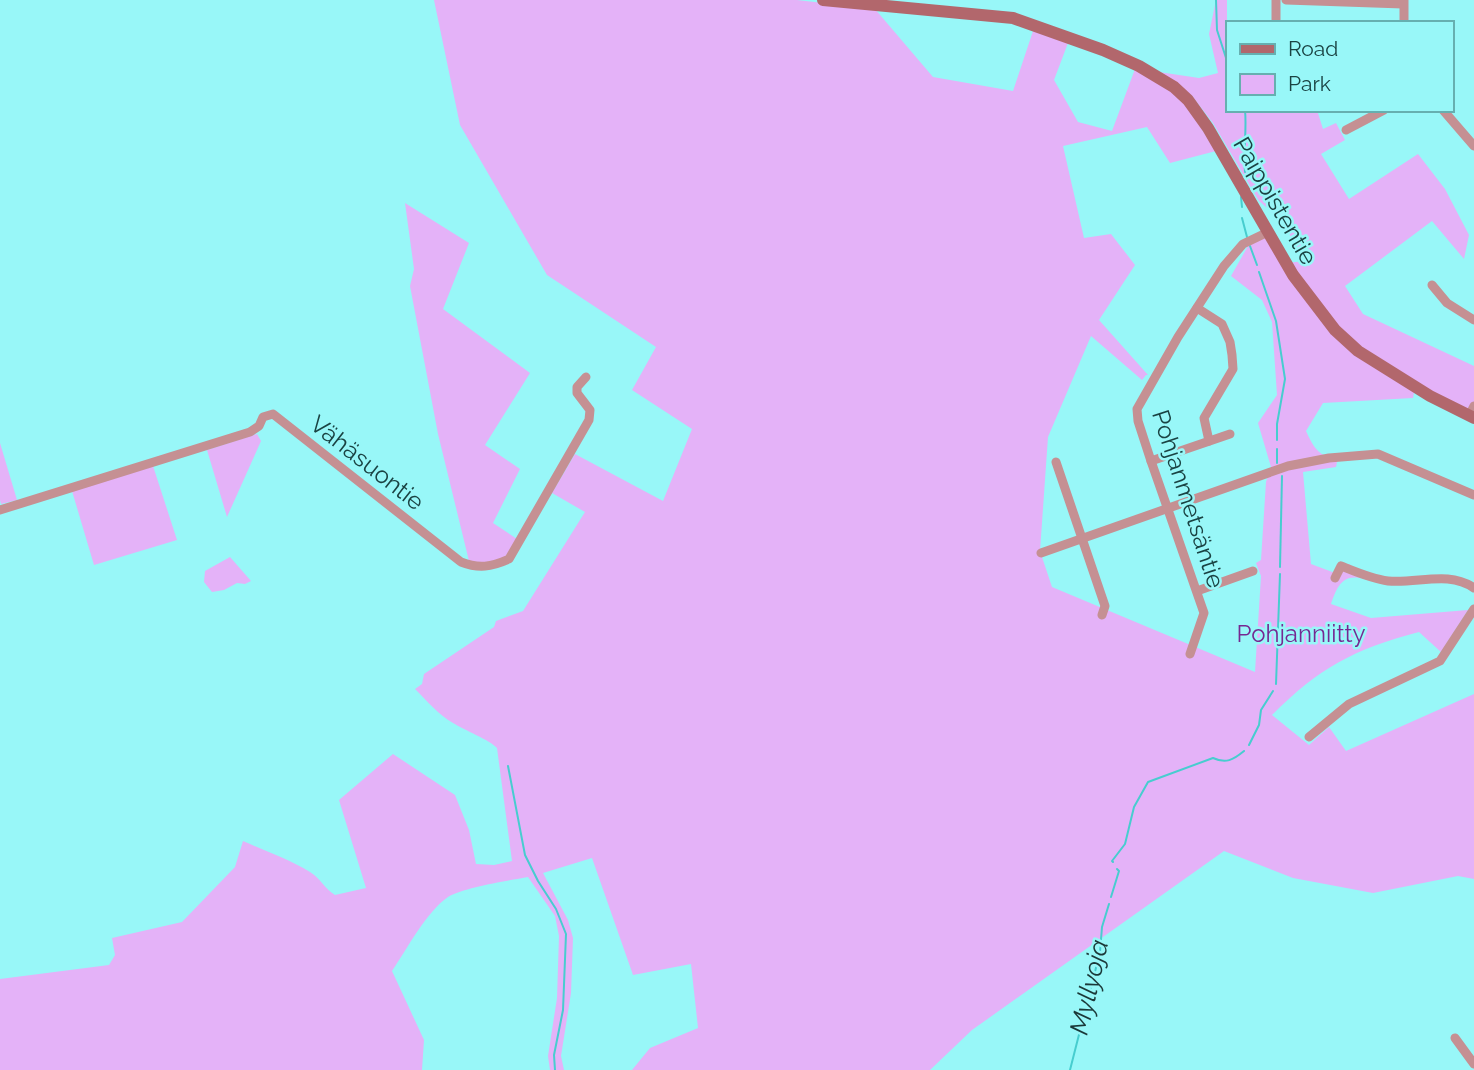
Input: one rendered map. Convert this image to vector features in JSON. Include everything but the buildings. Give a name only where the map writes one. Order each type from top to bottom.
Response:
[{"type":"street","name":"Paippistentie","points":[[823,0],[1013,18],[1115,55],[1174,87],[1188,100],[1208,128],[1309,299],[1340,335],[1358,351],[1384,367],[1472,413]]},
{"type":"street","points":[[1276,0],[1276,21]]},
{"type":"street","points":[[1286,0],[1403,2],[1404,21]]},
{"type":"street","points":[[1346,130],[1380,112]]},
{"type":"street","points":[[1445,112],[1474,146]]},
{"type":"street","name":"Pohjanmetsäntie","points":[[1190,654],[1204,613],[1170,509],[1151,461],[1139,421],[1139,403],[1196,308],[1231,257],[1244,244],[1268,232]]},
{"type":"street","points":[[1432,285],[1447,303],[1474,320]]},
{"type":"street","points":[[1196,308],[1222,324],[1232,355],[1233,369],[1204,418],[1209,441]]},
{"type":"street","name":"Vähäsuontie","points":[[0,510],[250,432],[259,426],[263,417],[273,414],[461,562],[474,567],[492,567],[509,559],[589,420],[590,410],[577,393],[586,377]]},
{"type":"street","points":[[1151,461],[1230,434]]},
{"type":"street","points":[[1041,553],[1288,466],[1329,458],[1374,454],[1474,495]]},
{"type":"street","points":[[1056,462],[1105,606],[1102,615]]},
{"type":"street","points":[[1335,578],[1341,566],[1387,581],[1450,578],[1474,588]]},
{"type":"street","points":[[1197,591],[1253,571]]},
{"type":"street","points":[[1309,737],[1349,704],[1440,661],[1474,608]]},
{"type":"street","points":[[1455,1038],[1474,1064]]},
{"type":"green space","name":"Pohjanniitty","points":[[434,0],[797,0],[875,9],[933,77],[1013,91],[1033,31],[1068,43],[1054,80],[1078,122],[1112,131],[1135,69],[1170,90],[1185,103],[1216,151],[1170,163],[1147,127],[1063,146],[1084,238],[1111,234],[1135,265],[1099,320],[1148,375],[1142,380],[1091,336],[1048,437],[1040,551],[1052,587],[1255,672],[1261,576],[1256,563],[1261,560],[1266,482],[1271,467],[1258,423],[1277,395],[1272,322],[1262,300],[1231,276],[1252,239],[1268,232],[1286,263],[1305,261],[1281,220],[1259,201],[1213,123],[1192,96],[1159,72],[1199,78],[1218,73],[1209,34],[1216,0],[1227,0],[1226,112],[1318,112],[1323,129],[1336,123],[1345,140],[1321,154],[1349,199],[1418,154],[1445,189],[1469,235],[1464,259],[1432,221],[1345,286],[1363,314],[1474,366],[1474,405],[1469,416],[1415,387],[1413,398],[1323,403],[1306,431],[1321,454],[1338,457],[1336,467],[1303,472],[1311,564],[1335,573],[1349,564],[1356,569],[1359,578],[1344,581],[1337,589],[1331,604],[1371,618],[1468,610],[1441,652],[1419,632],[1356,653],[1322,673],[1272,715],[1309,745],[1329,727],[1346,751],[1474,694],[1474,879],[1458,876],[1373,893],[1293,878],[1224,851],[972,1030],[930,1070],[632,1070],[650,1048],[698,1028],[691,964],[633,975],[592,858],[543,873],[568,920],[573,938],[571,993],[561,1056],[564,1070],[550,1070],[548,1056],[557,998],[559,936],[555,916],[528,877],[475,887],[448,897],[425,921],[392,971],[424,1040],[422,1070],[0,1070],[0,979],[109,965],[115,955],[112,938],[182,922],[235,867],[243,841],[310,872],[335,895],[366,888],[339,800],[393,754],[455,795],[469,830],[476,864],[494,865],[512,861],[497,748],[448,720],[415,689],[422,684],[424,674],[494,627],[496,621],[523,611],[585,512],[552,493],[575,454],[663,501],[692,429],[632,390],[656,347],[547,275],[460,125]]},
{"type":"green space","points":[[405,203],[469,243],[443,309],[530,373],[485,445],[520,469],[493,523],[517,539],[508,554],[499,561],[469,561],[438,434],[410,286],[414,269]]},
{"type":"green space","points":[[257,434],[261,441],[227,517],[207,450]]},
{"type":"green space","points":[[0,443],[17,500],[1,504],[0,500]]},
{"type":"green space","points":[[153,466],[177,540],[94,565],[72,491]]},
{"type":"green space","points":[[230,557],[251,581],[212,592],[204,582],[205,571]]},
{"type":"waterway","name":"Myllyoja","points":[[1216,0],[1217,30],[1226,58]]},
{"type":"waterway","name":"Myllyoja","points":[[1245,112],[1245,172]]},
{"type":"waterway","name":"Myllyoja","points":[[1241,197],[1242,207]]},
{"type":"waterway","name":"Myllyoja","points":[[1242,218],[1247,237]]},
{"type":"waterway","name":"Myllyoja","points":[[1250,246],[1257,265]]},
{"type":"waterway","name":"Myllyoja","points":[[1259,272],[1276,321],[1285,379],[1277,440]]},
{"type":"waterway","name":"Myllyoja","points":[[1277,449],[1277,463]]},
{"type":"waterway","name":"Myllyoja","points":[[1280,567],[1282,476]]},
{"type":"waterway","name":"Myllyoja","points":[[1276,684],[1280,574]]},
{"type":"waterway","name":"Myllyoja","points":[[1249,745],[1259,725],[1261,710],[1273,691]]},
{"type":"waterway","name":"Myllyoja","points":[[1113,862],[1125,844],[1134,807],[1148,782],[1213,758],[1229,760],[1244,751]]},
{"type":"waterway","points":[[508,766],[525,855],[556,909],[566,934],[563,1010],[554,1055],[555,1070]]},
{"type":"waterway","name":"Myllyoja","points":[[1111,897],[1119,871],[1117,869]]},
{"type":"waterway","name":"Myllyoja","points":[[1070,1070],[1100,952],[1102,927],[1109,904]]}]
